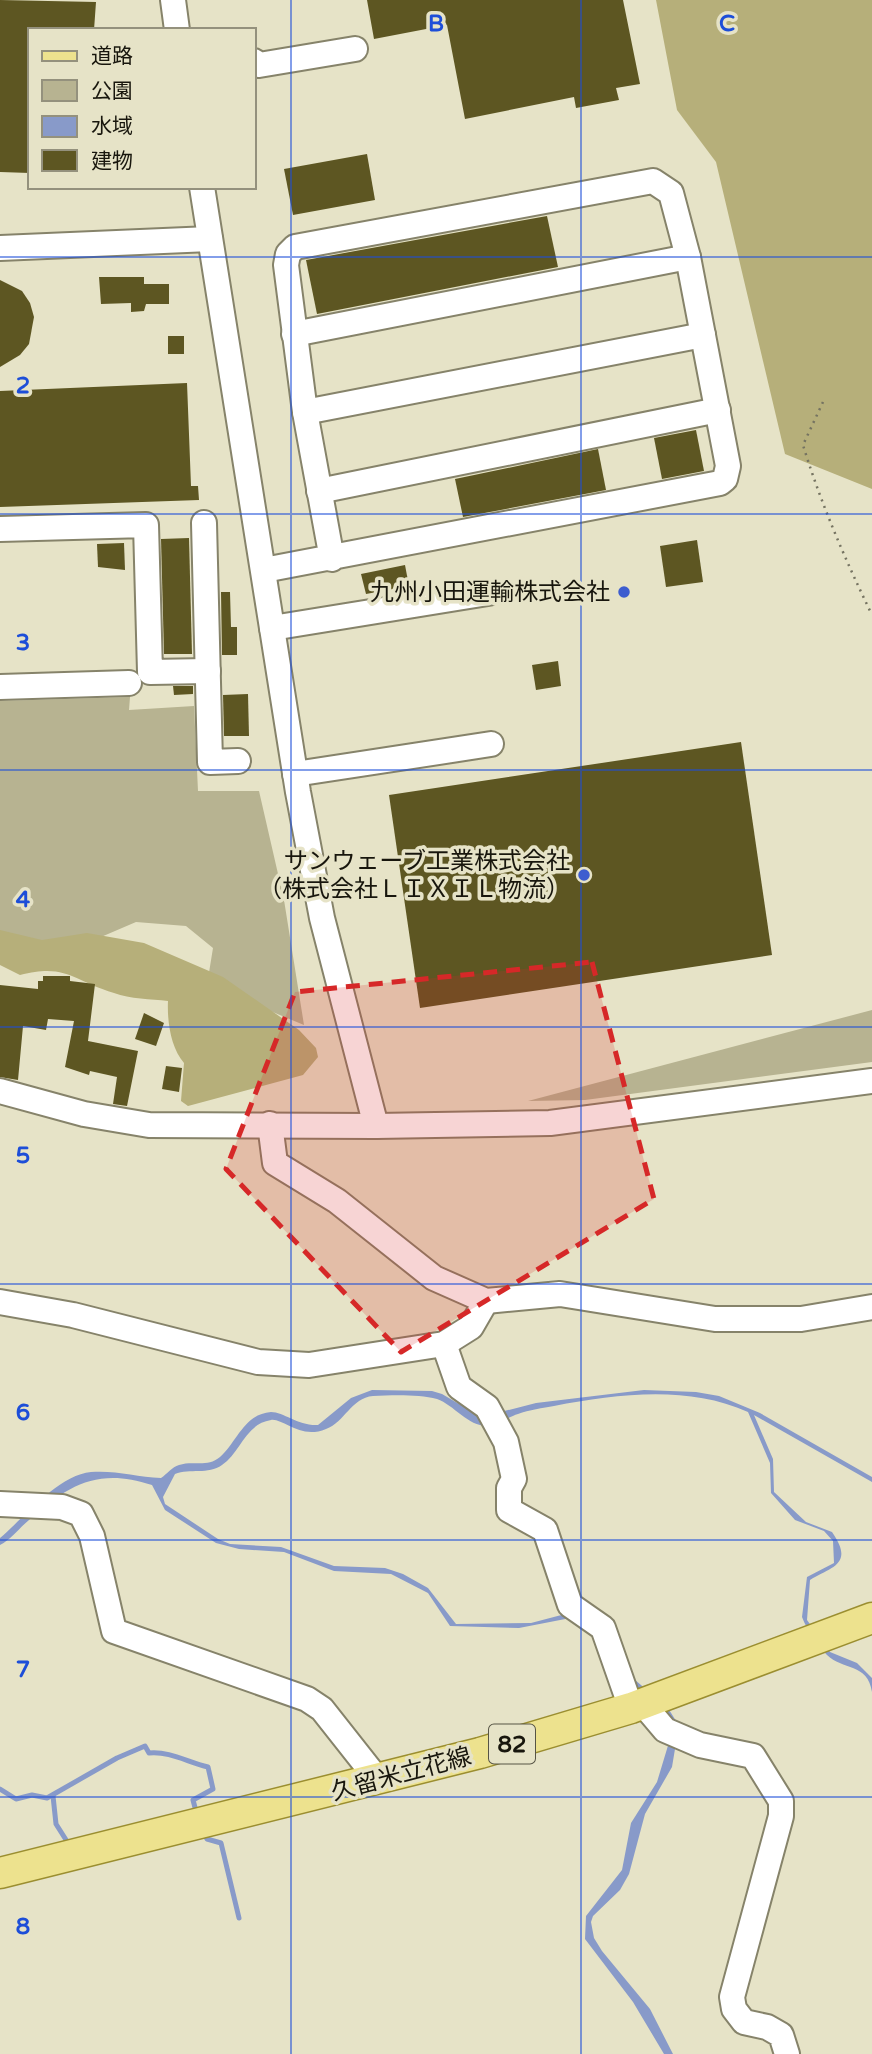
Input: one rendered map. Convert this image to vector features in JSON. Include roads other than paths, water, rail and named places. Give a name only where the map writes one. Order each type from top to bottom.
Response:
[{"type":"main road","name":"久留米立花線","points":[[0,1873],[378,1780],[637,1706],[872,1618]]},
{"type":"street","points":[[173,0],[177,28]]},
{"type":"street","points":[[256,63],[259,65],[355,49]]},
{"type":"street","points":[[264,570],[332,559],[720,484],[728,474],[718,410],[688,257],[671,192],[653,181],[295,247],[288,254],[286,265],[305,412],[332,559]]},
{"type":"street","points":[[202,189],[295,774],[322,918],[376,1126]]},
{"type":"street","points":[[0,248],[210,239]]},
{"type":"street","points":[[294,334],[688,257]]},
{"type":"street","points":[[305,412],[703,335]]},
{"type":"street","points":[[319,491],[718,410]]},
{"type":"street","points":[[204,523],[210,762],[238,761]]},
{"type":"street","points":[[0,529],[146,525],[150,672],[208,671]]},
{"type":"street","points":[[272,628],[488,593]]},
{"type":"street","points":[[0,687],[129,683]]},
{"type":"street","points":[[295,774],[491,744]]},
{"type":"street","points":[[0,1091],[84,1114],[149,1125],[376,1126],[550,1122],[872,1081]]},
{"type":"street","points":[[271,1124],[275,1163],[337,1201],[435,1278],[485,1301],[560,1294],[715,1319],[801,1319],[872,1307]]},
{"type":"street","points":[[0,1302],[74,1315],[258,1362],[309,1365],[444,1344],[471,1327],[485,1301]]},
{"type":"street","points":[[444,1344],[459,1387],[486,1406],[506,1442],[514,1479],[509,1488],[509,1510],[545,1530],[571,1606],[603,1628],[637,1706],[674,1734],[753,1756],[781,1801],[781,1816],[732,1997],[734,2009],[744,2022],[767,2026],[781,2035],[787,2054]]},
{"type":"street","points":[[0,1504],[55,1507],[81,1514],[92,1536],[114,1631],[307,1699],[322,1709],[378,1780]]},
{"type":"water","points":[[372,1390],[432,1391],[481,1417],[536,1403],[644,1390],[696,1392],[719,1396],[760,1413],[872,1477],[872,1482],[754,1415],[773,1459],[774,1492],[806,1522],[832,1532],[839,1543],[841,1558],[838,1564],[810,1580],[807,1620],[830,1652],[857,1663],[872,1678],[872,1692],[865,1676],[833,1660],[823,1651],[802,1617],[807,1577],[834,1563],[833,1541],[824,1531],[795,1520],[771,1493],[770,1463],[748,1412],[725,1403],[677,1395],[603,1398],[531,1410],[488,1426],[474,1423],[430,1397],[373,1396],[353,1405],[333,1426],[317,1432],[300,1430],[276,1420],[262,1423],[249,1433],[234,1453],[217,1468],[175,1474],[163,1497],[165,1504],[230,1544],[281,1547],[334,1566],[385,1568],[403,1574],[428,1588],[456,1624],[531,1623],[588,1608],[624,1649],[628,1674],[668,1708],[676,1721],[672,1767],[645,1814],[629,1874],[620,1890],[593,1916],[591,1922],[594,1938],[602,1951],[650,2009],[673,2054],[664,2054],[633,2002],[585,1939],[586,1916],[622,1870],[631,1823],[657,1782],[670,1739],[635,1694],[591,1614],[519,1628],[450,1626],[428,1593],[391,1574],[334,1571],[284,1552],[239,1549],[216,1543],[165,1510],[152,1485],[133,1480],[100,1479],[71,1489],[43,1508],[0,1545],[0,1538],[42,1499],[79,1475],[109,1472],[161,1478],[179,1465],[205,1463],[220,1457],[247,1423],[262,1414],[271,1412],[318,1425],[351,1398]]},
{"type":"waterway","points":[[0,1789],[16,1799],[32,1795],[47,1798],[117,1758],[145,1746],[149,1753],[171,1755],[208,1767],[213,1789],[193,1800],[197,1815]]},
{"type":"waterway","points":[[53,1796],[56,1824],[68,1843]]},
{"type":"waterway","points":[[202,1831],[207,1839],[221,1843],[239,1918]]},
{"type":"place","name":"九州小田運輸株式会社","points":[[624,592]]},
{"type":"place","name":"サンウェーブ工業株式会社 （株式会社ＬＩＸＩＬ物流）","points":[[584,875]]}]
